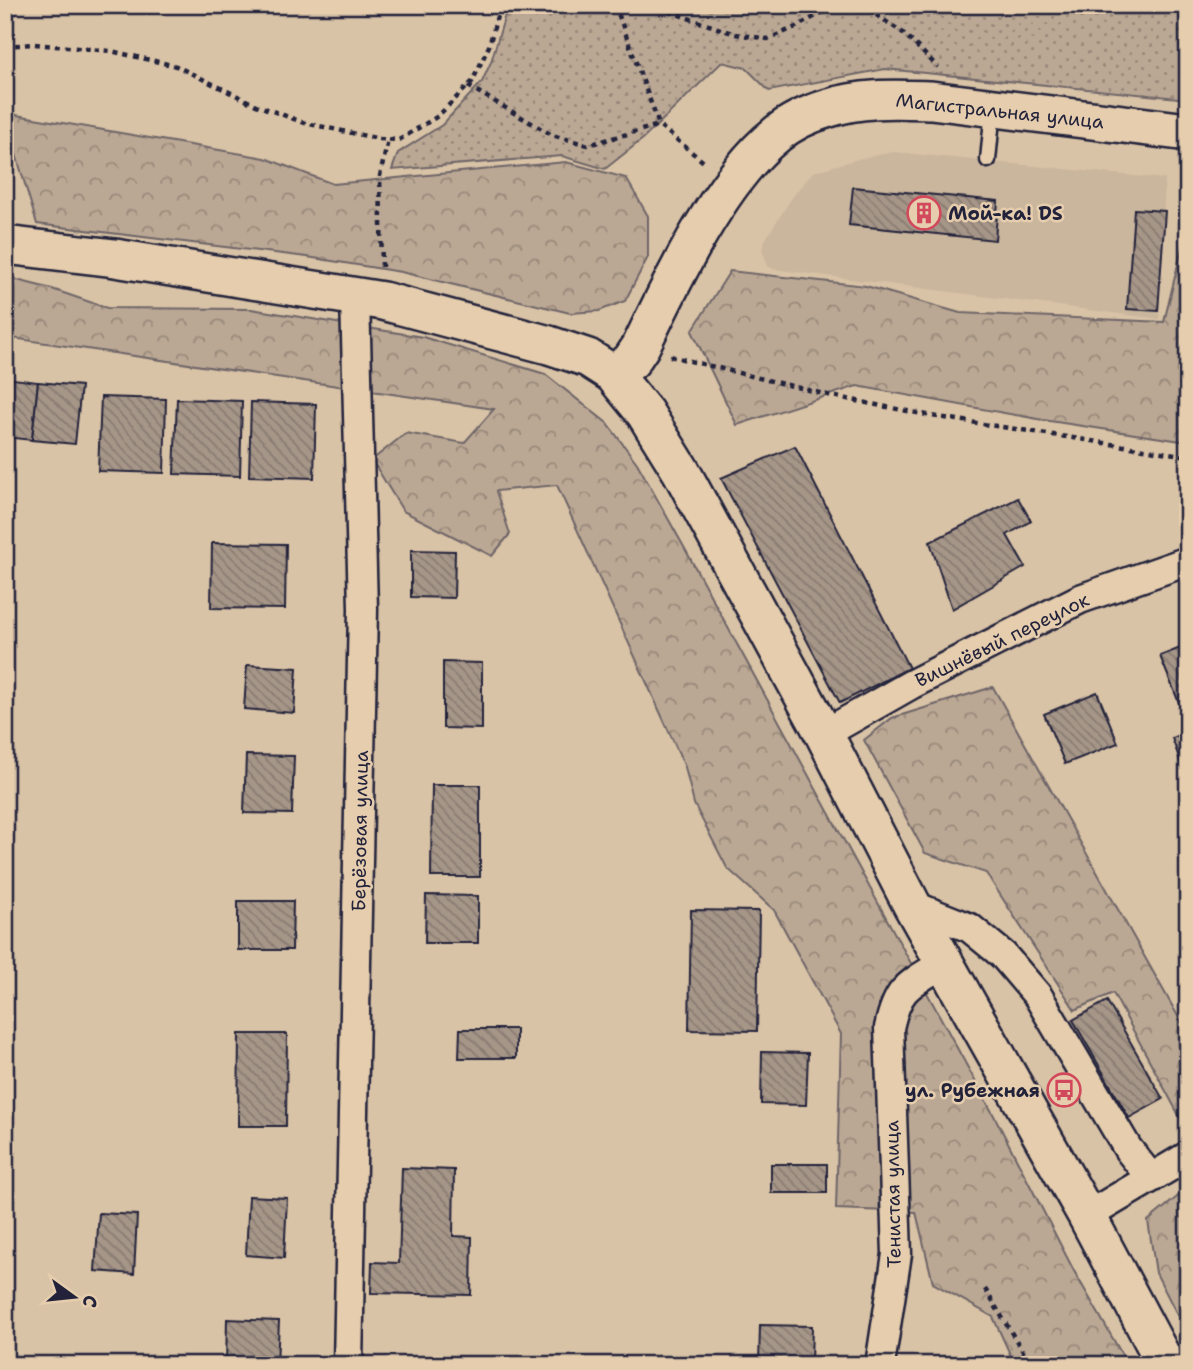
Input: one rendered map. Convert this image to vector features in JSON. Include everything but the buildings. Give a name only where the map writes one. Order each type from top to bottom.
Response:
[{"type":"street","name":"Магистральная улица","points":[[613,374],[631,361],[641,345],[704,225],[730,185],[777,134],[801,119],[829,108],[859,101],[891,99],[1188,132]]},
{"type":"street","points":[[5,244],[115,258],[369,299],[549,345],[588,358],[613,374],[645,413],[681,471],[824,734],[912,905],[1087,1216],[1166,1365]]},
{"type":"street","name":"Берёзовая улица","points":[[348,1365],[369,299]]},
{"type":"street","name":"Вишнёвый переулок","points":[[824,734],[912,684],[1080,599],[1188,561]]},
{"type":"street","points":[[912,905],[970,928],[1003,955],[1038,996],[1128,1149],[1151,1178]]},
{"type":"street","name":"Тенистая улица","points":[[880,1365],[897,1254],[889,1028],[894,1004],[904,988],[944,963]]},
{"type":"street","points":[[1087,1216],[1188,1156]]},
{"type":"lane","points":[[979,107],[988,160]]},
{"type":"path","points":[[5,46],[34,44],[111,51],[176,66],[256,105],[305,123],[399,140],[438,116],[468,86],[489,46],[500,5]]},
{"type":"path","points":[[615,5],[659,125],[730,185]]},
{"type":"path","points":[[650,5],[736,34],[768,39],[825,11],[850,6],[870,11],[902,32],[979,107]]},
{"type":"path","points":[[468,86],[552,135],[587,145],[659,125]]},
{"type":"path","points":[[369,299],[380,176],[388,140]]},
{"type":"path","points":[[666,355],[832,396],[932,416],[1188,456]]},
{"type":"path","points":[[985,1289],[1031,1365]]},
{"type":"shaded area","points":[[894,152],[1165,179],[1159,319],[773,269],[768,266],[762,250],[765,240],[793,196],[813,172]]},
{"type":"green space","points":[[508,5],[1188,5],[1188,99],[885,69],[769,91],[746,68],[722,62],[644,138],[605,169],[562,156],[392,170],[398,153],[442,125],[482,82],[491,62]]},
{"type":"green space","points":[[5,113],[265,158],[333,184],[566,162],[626,178],[648,216],[648,257],[625,301],[599,311],[570,313],[401,272],[307,257],[37,224],[15,151],[5,149]]},
{"type":"green space","points":[[1188,223],[1188,442],[1043,420],[857,386],[737,425],[692,331],[730,271],[866,286],[960,313],[1164,322]]},
{"type":"green space","points":[[5,277],[52,289],[107,308],[251,309],[423,337],[545,374],[607,423],[637,463],[684,547],[998,1123],[1074,1271],[1128,1365],[1015,1365],[993,1317],[933,1283],[916,1212],[836,1209],[841,1034],[774,910],[727,868],[694,804],[685,767],[557,485],[496,491],[510,534],[492,556],[403,511],[372,460],[406,433],[464,443],[494,409],[5,337]]},
{"type":"green space","points":[[993,687],[1188,1034],[1188,1114],[1181,1119],[1113,993],[1075,1010],[986,873],[925,853],[864,740],[892,718]]},
{"type":"green space","points":[[1188,1188],[1188,1336],[1156,1273],[1148,1221]]},
{"type":"place","name":"Мой-ка! DS","points":[[924,213]]},
{"type":"place","name":"ул. Рубежная","points":[[1064,1090]]}]
